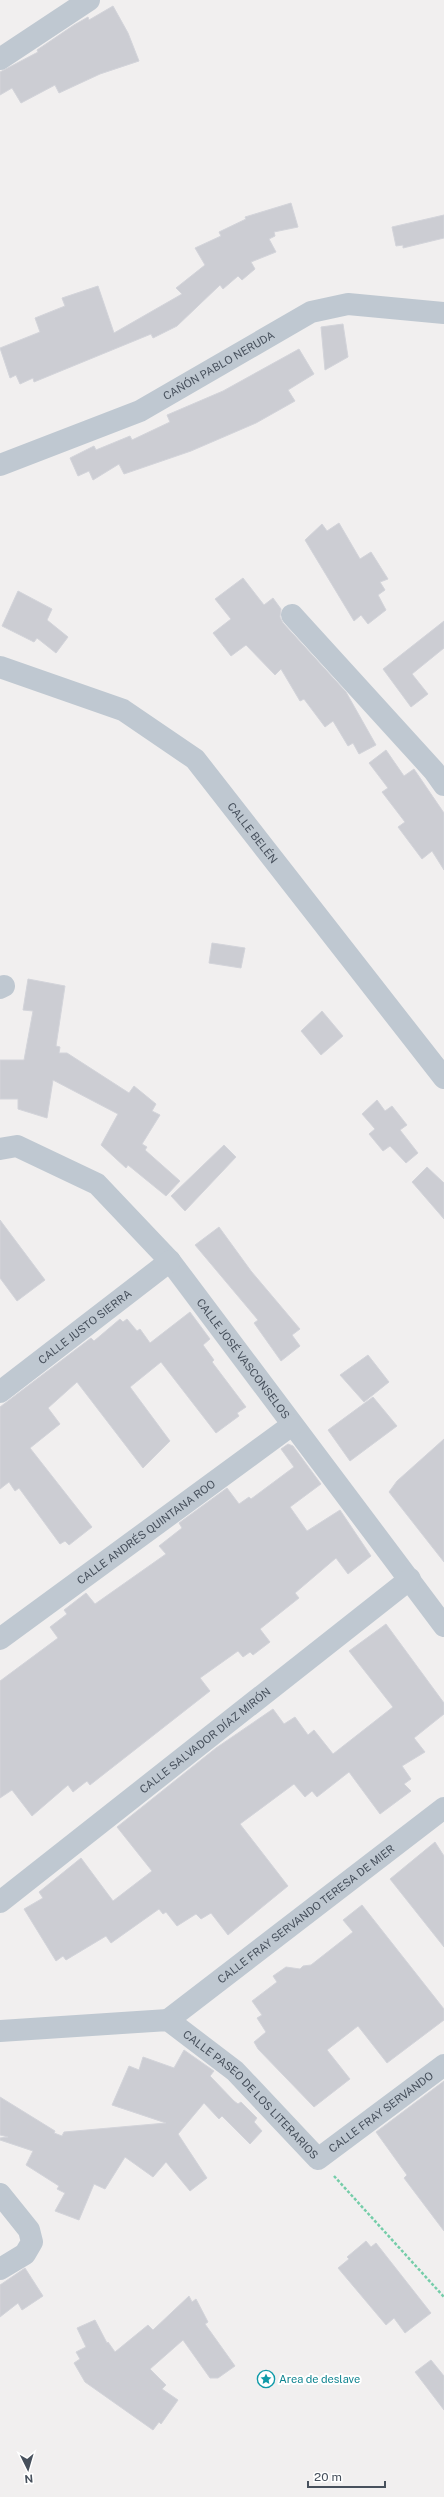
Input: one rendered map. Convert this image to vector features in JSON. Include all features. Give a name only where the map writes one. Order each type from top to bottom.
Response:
[{"type":"street","points":[[0,59],[89,0]]},
{"type":"street","name":"CAÑÓN PABLO NERUDA","points":[[0,465],[140,411],[311,312],[348,304],[444,313]]},
{"type":"street","points":[[292,615],[441,773]]},
{"type":"street","name":"CALLE BELÉN","points":[[0,667],[123,710],[195,759],[444,1078]]},
{"type":"street","name":"CALLE JOSÉ VASCONSELOS","points":[[0,1149],[17,1146],[97,1184],[170,1260],[292,1425],[410,1579],[444,1626]]},
{"type":"street","name":"CALLE JUSTO SIERRA","points":[[0,1392],[170,1260]]},
{"type":"street","name":"CALLE ANDRÉS QUINTANA ROO","points":[[0,1639],[292,1425]]},
{"type":"street","name":"CALLE SALVADOR DÍAZ MIRÓN","points":[[0,1902],[410,1579]]},
{"type":"street","name":"CALLE FRAY SERVANDO TERESA DE MIER","points":[[168,2020],[444,1808]]},
{"type":"street","points":[[0,2030],[168,2020]]},
{"type":"street","name":"CALLE PASEO DE LOS LITERARIOS","points":[[168,2020],[235,2071],[318,2159]]},
{"type":"street","name":"CALLE FRAY SERVANDO","points":[[318,2159],[444,2065]]},
{"type":"street","points":[[0,2194],[29,2230],[32,2242],[25,2254],[0,2269]]},
{"type":"path","name":"CALLE PASEO DE LOS LITERARIOS","points":[[318,2159],[444,2297]]},
{"type":"building","points":[[113,6],[128,33],[139,61],[100,74],[59,93],[55,85],[21,103],[12,88],[0,95],[0,72],[38,52],[37,50],[74,25],[88,17],[89,20]]},
{"type":"building","points":[[291,203],[298,227],[274,232],[275,236],[269,239],[276,252],[251,262],[255,269],[242,280],[238,276],[223,289],[220,285],[177,326],[153,338],[151,334],[34,382],[33,378],[20,384],[16,375],[10,378],[0,348],[40,332],[35,318],[65,306],[62,298],[98,286],[114,333],[182,294],[176,288],[205,265],[195,248],[221,236],[219,232],[246,219],[245,217]]},
{"type":"building","points":[[444,215],[444,238],[403,248],[403,245],[396,246],[392,227]]},
{"type":"building","points":[[343,324],[348,357],[325,370],[321,327]]},
{"type":"building","points":[[299,349],[314,374],[288,390],[295,401],[256,423],[191,451],[124,474],[119,464],[93,480],[89,471],[78,476],[70,458],[94,446],[96,450],[130,436],[132,440],[170,422],[167,415],[223,391]]},
{"type":"building","points":[[339,523],[360,559],[371,552],[388,579],[380,582],[385,590],[378,595],[386,610],[368,624],[361,615],[354,621],[305,540],[322,524],[327,531]]},
{"type":"building","points":[[243,578],[264,605],[273,598],[281,609],[280,617],[283,623],[346,692],[376,745],[359,754],[353,743],[348,746],[333,721],[325,727],[304,699],[300,701],[281,669],[275,675],[246,645],[231,656],[213,633],[231,619],[215,599]]},
{"type":"building","points":[[18,591],[52,609],[47,620],[68,637],[56,653],[37,638],[34,642],[2,626]]},
{"type":"building","points":[[444,621],[444,648],[412,674],[428,694],[411,707],[383,669]]},
{"type":"building","points":[[386,750],[404,776],[414,769],[444,813],[444,870],[432,851],[422,859],[398,827],[405,822],[382,792],[388,788],[369,763]]},
{"type":"building","points":[[212,943],[245,948],[241,968],[209,963]]},
{"type":"building","points":[[28,979],[65,986],[56,1046],[60,1047],[59,1053],[67,1053],[129,1093],[134,1086],[156,1104],[152,1111],[160,1115],[142,1144],[147,1147],[145,1150],[180,1181],[166,1196],[128,1165],[126,1168],[101,1145],[118,1114],[53,1080],[47,1118],[18,1109],[18,1099],[0,1099],[0,1060],[24,1060],[33,1011],[23,1010]]},
{"type":"building","points":[[322,1011],[343,1036],[321,1055],[301,1031]]},
{"type":"building","points":[[377,1100],[385,1111],[392,1106],[407,1125],[400,1130],[418,1153],[406,1163],[390,1146],[383,1151],[369,1134],[375,1129],[362,1114]]},
{"type":"building","points":[[224,1145],[236,1157],[185,1211],[171,1196]]},
{"type":"building","points":[[427,1167],[444,1183],[444,1219],[412,1182]]},
{"type":"building","points":[[0,1220],[45,1280],[17,1301],[0,1278]]},
{"type":"building","points":[[219,1227],[251,1271],[300,1329],[292,1335],[300,1346],[281,1361],[254,1323],[258,1320],[195,1245]]},
{"type":"building","points":[[190,1312],[210,1339],[203,1345],[214,1360],[212,1362],[246,1407],[237,1413],[239,1416],[216,1433],[161,1362],[130,1387],[170,1441],[143,1468],[77,1382],[48,1408],[60,1424],[30,1448],[92,1527],[69,1545],[65,1541],[60,1544],[19,1488],[15,1491],[9,1482],[0,1489],[0,1407],[91,1338],[94,1341],[120,1319],[123,1322],[127,1319],[137,1331],[140,1329],[150,1343]]},
{"type":"building","points":[[368,1355],[389,1382],[364,1402],[340,1375]]},
{"type":"building","points":[[373,1397],[397,1426],[350,1461],[328,1430]]},
{"type":"building","points":[[444,1439],[444,1562],[389,1492],[397,1481]]},
{"type":"building","points":[[288,1444],[293,1446],[321,1484],[290,1507],[307,1531],[340,1510],[371,1556],[348,1574],[336,1558],[295,1593],[299,1598],[260,1629],[270,1642],[253,1655],[250,1652],[243,1657],[238,1651],[200,1678],[210,1691],[90,1785],[87,1781],[73,1792],[68,1785],[32,1816],[12,1790],[0,1798],[0,1681],[58,1638],[50,1627],[67,1614],[64,1610],[86,1593],[95,1604],[166,1554],[159,1546],[182,1528],[179,1523],[227,1488],[239,1504],[249,1497],[251,1499],[294,1467],[281,1449]]},
{"type":"building","points":[[386,1624],[444,1703],[444,1714],[414,1738],[425,1752],[402,1766],[411,1779],[404,1784],[411,1791],[380,1814],[349,1772],[317,1797],[312,1791],[305,1797],[294,1784],[240,1824],[288,1886],[228,1935],[211,1913],[201,1919],[196,1914],[177,1926],[166,1912],[163,1914],[159,1909],[111,1943],[106,1936],[66,1960],[63,1956],[56,1961],[24,1909],[43,1898],[39,1892],[81,1858],[113,1901],[152,1871],[117,1827],[216,1748],[273,1709],[284,1724],[295,1717],[308,1735],[314,1730],[333,1754],[393,1707],[349,1651]]},
{"type":"building","points":[[435,1842],[444,1856],[444,1947],[390,1879]]},
{"type":"building","points":[[362,1905],[444,2009],[444,2020],[387,2063],[358,2026],[327,2050],[350,2079],[314,2107],[258,2049],[254,2042],[266,2032],[257,2018],[262,2015],[252,2001],[277,1982],[273,1976],[286,1967],[300,1969],[303,1966],[311,1965],[353,1932],[343,1920]]},
{"type":"building","points":[[184,2050],[214,2071],[210,2076],[234,2101],[238,2104],[241,2102],[257,2118],[254,2122],[262,2131],[250,2144],[222,2116],[219,2119],[204,2103],[178,2134],[207,2178],[190,2191],[166,2162],[153,2177],[125,2157],[105,2189],[94,2184],[79,2220],[55,2211],[65,2193],[57,2189],[59,2186],[26,2165],[33,2151],[0,2140],[0,2138],[8,2137],[0,2135],[0,2097],[55,2131],[54,2133],[62,2136],[64,2132],[166,2123],[112,2105],[129,2066],[139,2070],[143,2057],[174,2068]]},
{"type":"building","points":[[444,2081],[444,2231],[404,2178],[407,2175],[376,2132]]},
{"type":"building","points":[[366,2241],[371,2247],[376,2243],[431,2313],[405,2333],[394,2318],[386,2325],[338,2268],[349,2259],[347,2257]]},
{"type":"building","points":[[25,2268],[43,2296],[22,2310],[18,2303],[0,2317],[0,2285]]},
{"type":"building","points":[[189,2296],[192,2302],[196,2299],[208,2322],[205,2324],[235,2366],[218,2378],[210,2378],[183,2340],[150,2369],[166,2385],[162,2389],[178,2400],[161,2424],[159,2422],[153,2430],[85,2382],[74,2363],[80,2359],[76,2352],[86,2347],[77,2328],[95,2320],[107,2343],[108,2342],[115,2352],[148,2325],[153,2330]]},
{"type":"building","points":[[431,2360],[444,2376],[444,2410],[415,2372]]},
{"type":"place","name":"Area de deslave","points":[[266,2379]]}]
